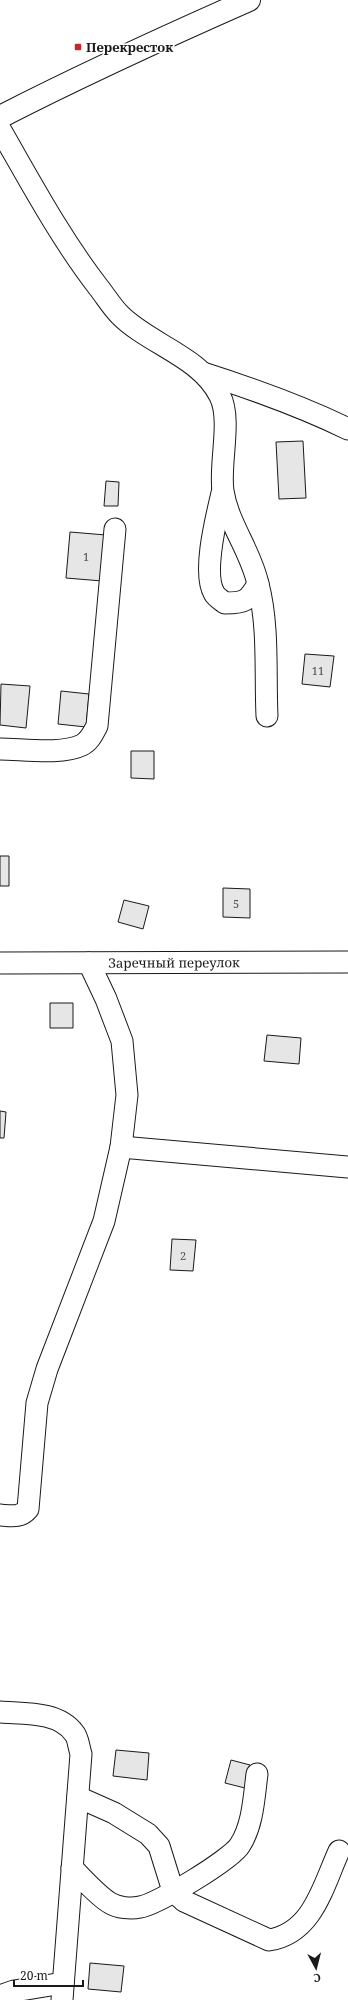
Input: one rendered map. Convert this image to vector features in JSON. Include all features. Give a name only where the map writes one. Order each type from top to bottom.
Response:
[{"type":"main road","points":[[0,117],[92,70],[249,0]]},
{"type":"street","points":[[0,128],[78,261],[120,314],[136,328],[203,373],[289,403],[348,429]]},
{"type":"street","points":[[203,373],[220,396],[224,412],[223,490],[213,533],[209,578],[214,593],[225,603],[240,603],[249,599],[258,584]]},
{"type":"street","points":[[223,490],[228,513],[249,556],[258,584],[264,621],[267,716]]},
{"type":"street","points":[[0,749],[54,750],[73,748],[82,745],[88,740],[98,726],[115,529]]},
{"type":"street","name":"Заречный переулок","points":[[0,963],[348,962]]},
{"type":"street","points":[[0,1515],[23,1515],[28,1508],[37,1404],[47,1369],[104,1221],[121,1148],[127,1095],[122,1041],[106,999],[89,963]]},
{"type":"street","points":[[121,1148],[348,1167]]},
{"type":"street","points":[[0,1712],[50,1716],[62,1722],[75,1733],[81,1754],[63,1991],[14,1991],[0,1996]]},
{"type":"street","points":[[72,1868],[110,1904],[124,1908],[141,1907],[162,1899],[220,1863],[240,1846],[251,1814],[257,1774]]},
{"type":"street","points":[[78,1797],[114,1812],[148,1834],[159,1846],[173,1891],[184,1901],[269,1940],[283,1938],[298,1928],[306,1920],[316,1903],[339,1851]]},
{"type":"building","points":[[303,441],[306,498],[279,499],[276,442]]},
{"type":"building","points":[[106,481],[119,482],[118,506],[104,506]]},
{"type":"building","points":[[70,532],[106,535],[102,581],[66,578]]},
{"type":"building","points":[[305,654],[334,656],[330,687],[302,684]]},
{"type":"building","points":[[1,684],[30,686],[26,728],[0,725]]},
{"type":"building","points":[[61,691],[89,694],[86,727],[58,724]]},
{"type":"building","points":[[131,751],[154,751],[154,779],[131,778]]},
{"type":"building","points":[[0,856],[9,856],[9,886],[0,886]]},
{"type":"building","points":[[223,888],[250,889],[250,918],[223,917]]},
{"type":"building","points":[[124,900],[149,906],[143,929],[118,922]]},
{"type":"building","points":[[50,1003],[73,1003],[73,1028],[50,1028]]},
{"type":"building","points":[[267,1035],[301,1038],[299,1064],[264,1061]]},
{"type":"building","points":[[0,1111],[6,1112],[4,1138],[0,1138]]},
{"type":"building","points":[[172,1239],[196,1240],[193,1271],[170,1270]]},
{"type":"building","points":[[116,1750],[149,1753],[147,1780],[113,1776]]},
{"type":"building","points":[[231,1760],[250,1765],[245,1788],[225,1783]]},
{"type":"building","points":[[90,1963],[124,1966],[121,1992],[88,1989]]},
{"type":"place","name":"Перекресток","points":[[78,47]]}]
